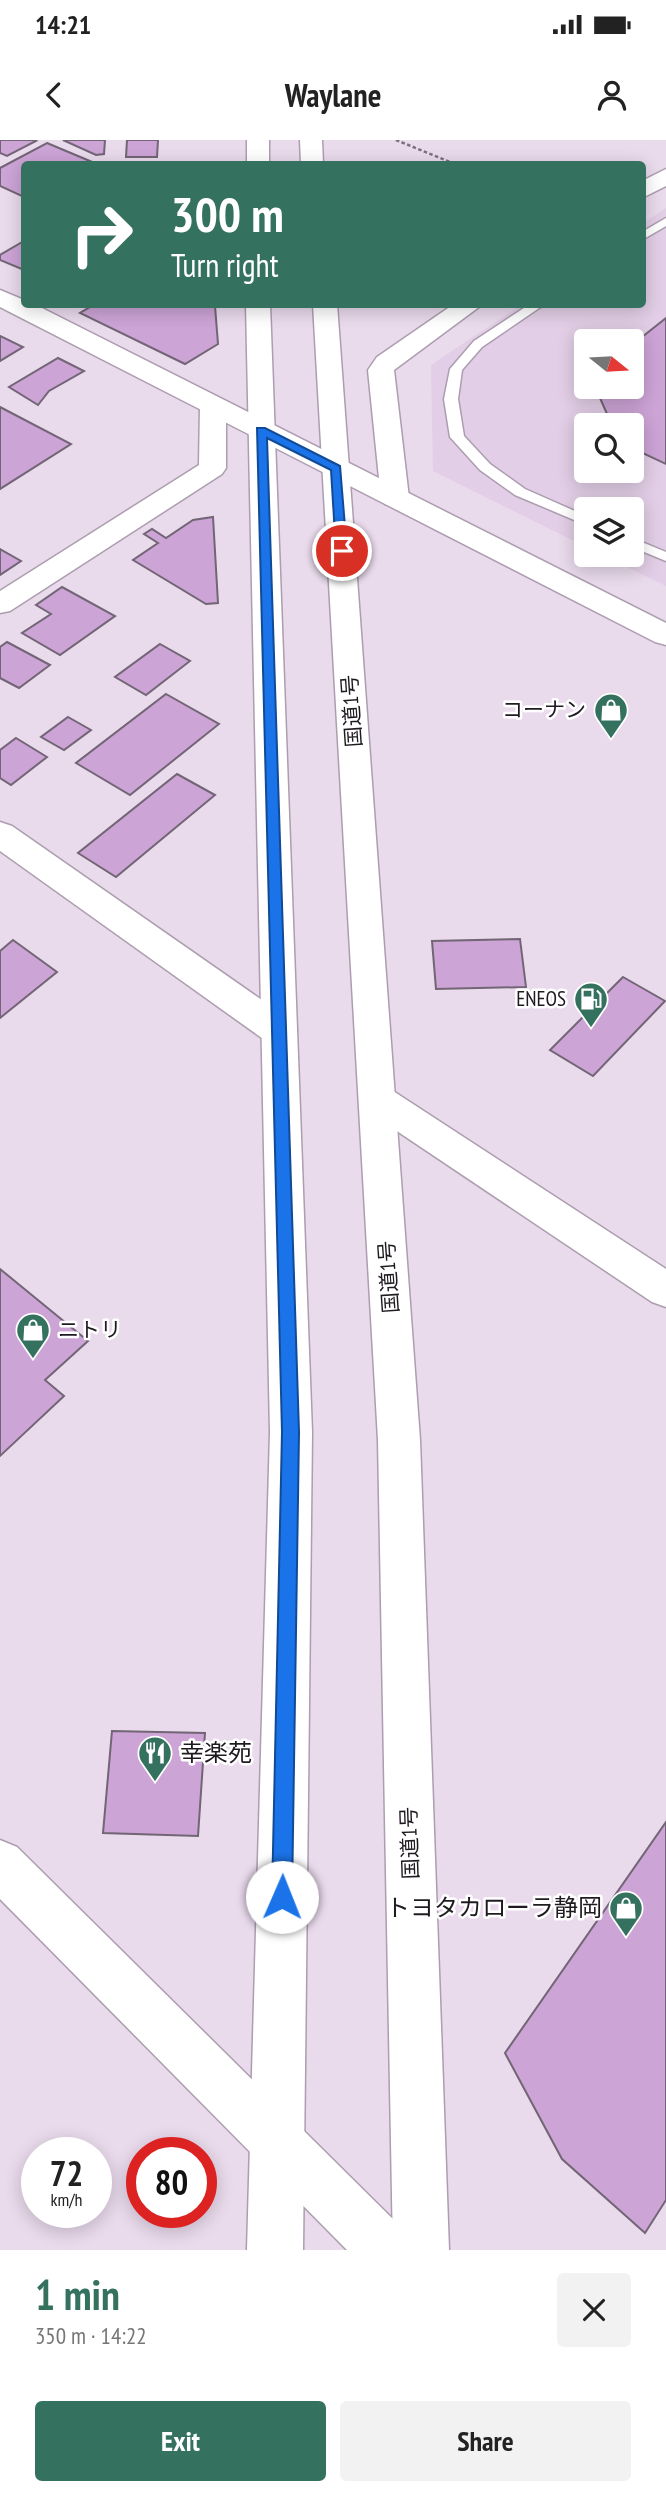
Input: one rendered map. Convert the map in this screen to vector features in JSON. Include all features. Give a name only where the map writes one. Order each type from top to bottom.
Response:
[{"type":"main road","points":[[258,140],[258,161]]},
{"type":"main road","points":[[311,140],[312,161]]},
{"type":"main road","points":[[646,188],[666,176]]},
{"type":"main road","points":[[0,297],[21,308]]},
{"type":"main road","points":[[21,308],[666,635]]},
{"type":"main road","points":[[258,308],[291,1432],[275,2250]]},
{"type":"main road","name":"国道1号","points":[[325,308],[399,1440],[421,2250]]},
{"type":"main road","points":[[395,498],[381,370],[386,362],[465,308]]},
{"type":"main road","points":[[0,604],[212,468],[213,406]]},
{"type":"main road","points":[[0,834],[279,1031]]},
{"type":"main road","points":[[377,1099],[666,1290]]},
{"type":"main road","points":[[0,1864],[386,2250]]},
{"type":"lane","points":[[646,234],[666,221]]},
{"type":"lane","points":[[533,308],[478,344],[456,369],[451,398],[457,437],[485,467],[520,492],[574,516]]},
{"type":"lane","points":[[644,547],[666,557]]},
{"type":"path","points":[[396,140],[448,161]]},
{"type":"shaded area","points":[[666,208],[666,586],[627,567],[644,567],[644,497],[574,497],[574,541],[433,471],[431,365],[516,308],[646,308],[646,221]]},
{"type":"building","points":[[0,140],[36,141],[7,156],[0,153]]},
{"type":"building","points":[[63,140],[105,140],[104,154],[96,155]]},
{"type":"building","points":[[127,140],[158,140],[157,157],[126,157]]},
{"type":"building","points":[[47,143],[90,161],[21,161],[21,196],[0,186],[0,168]]},
{"type":"building","points":[[21,243],[21,269],[0,260],[0,255]]},
{"type":"building","points":[[88,308],[215,308],[218,344],[185,364],[80,313]]},
{"type":"building","points":[[666,318],[666,464],[644,454],[644,413],[607,413],[600,399],[644,399],[644,335]]},
{"type":"building","points":[[0,336],[23,347],[0,361]]},
{"type":"building","points":[[58,358],[84,371],[49,391],[38,405],[9,387]]},
{"type":"building","points":[[0,407],[71,444],[0,489]]},
{"type":"building","points":[[213,517],[218,603],[206,604],[133,560],[158,543],[144,534],[152,529],[166,538],[193,520]]},
{"type":"building","points":[[0,549],[21,561],[0,575]]},
{"type":"building","points":[[62,587],[115,616],[60,655],[22,633],[51,614],[36,605]]},
{"type":"building","points":[[7,642],[50,665],[19,688],[0,678],[0,647]]},
{"type":"building","points":[[160,644],[190,661],[146,695],[115,677]]},
{"type":"building","points":[[166,694],[219,724],[130,795],[76,763]]},
{"type":"building","points":[[68,717],[91,730],[64,750],[41,737]]},
{"type":"building","points":[[16,738],[47,757],[11,785],[0,778],[0,750]]},
{"type":"building","points":[[177,774],[215,795],[116,877],[78,853]]},
{"type":"building","points":[[520,939],[526,987],[436,989],[432,941]]},
{"type":"building","points":[[13,940],[57,972],[0,1018],[0,951]]},
{"type":"building","points":[[623,977],[665,1001],[593,1076],[550,1050]]},
{"type":"building","name":"ニトリ","points":[[0,1269],[88,1341],[45,1380],[64,1396],[0,1456]]},
{"type":"building","name":"幸楽苑","points":[[112,1731],[205,1733],[198,1836],[103,1833]]},
{"type":"building","name":"トヨタカローラ静岡","points":[[666,1822],[666,2200],[645,2233],[562,2159],[505,2053]]},
{"type":"place","name":"コーナン","points":[[611,740]]},
{"type":"place","name":"ENEOS","points":[[591,1029]]},
{"type":"place","name":"ニトリ","points":[[33,1360]]},
{"type":"place","name":"幸楽苑","points":[[155,1783]]},
{"type":"place","name":"トヨタカローラ静岡","points":[[626,1938]]},
{"type":"route","points":[[282,1897],[291,1432],[261,430],[336,468],[342,551]]}]
